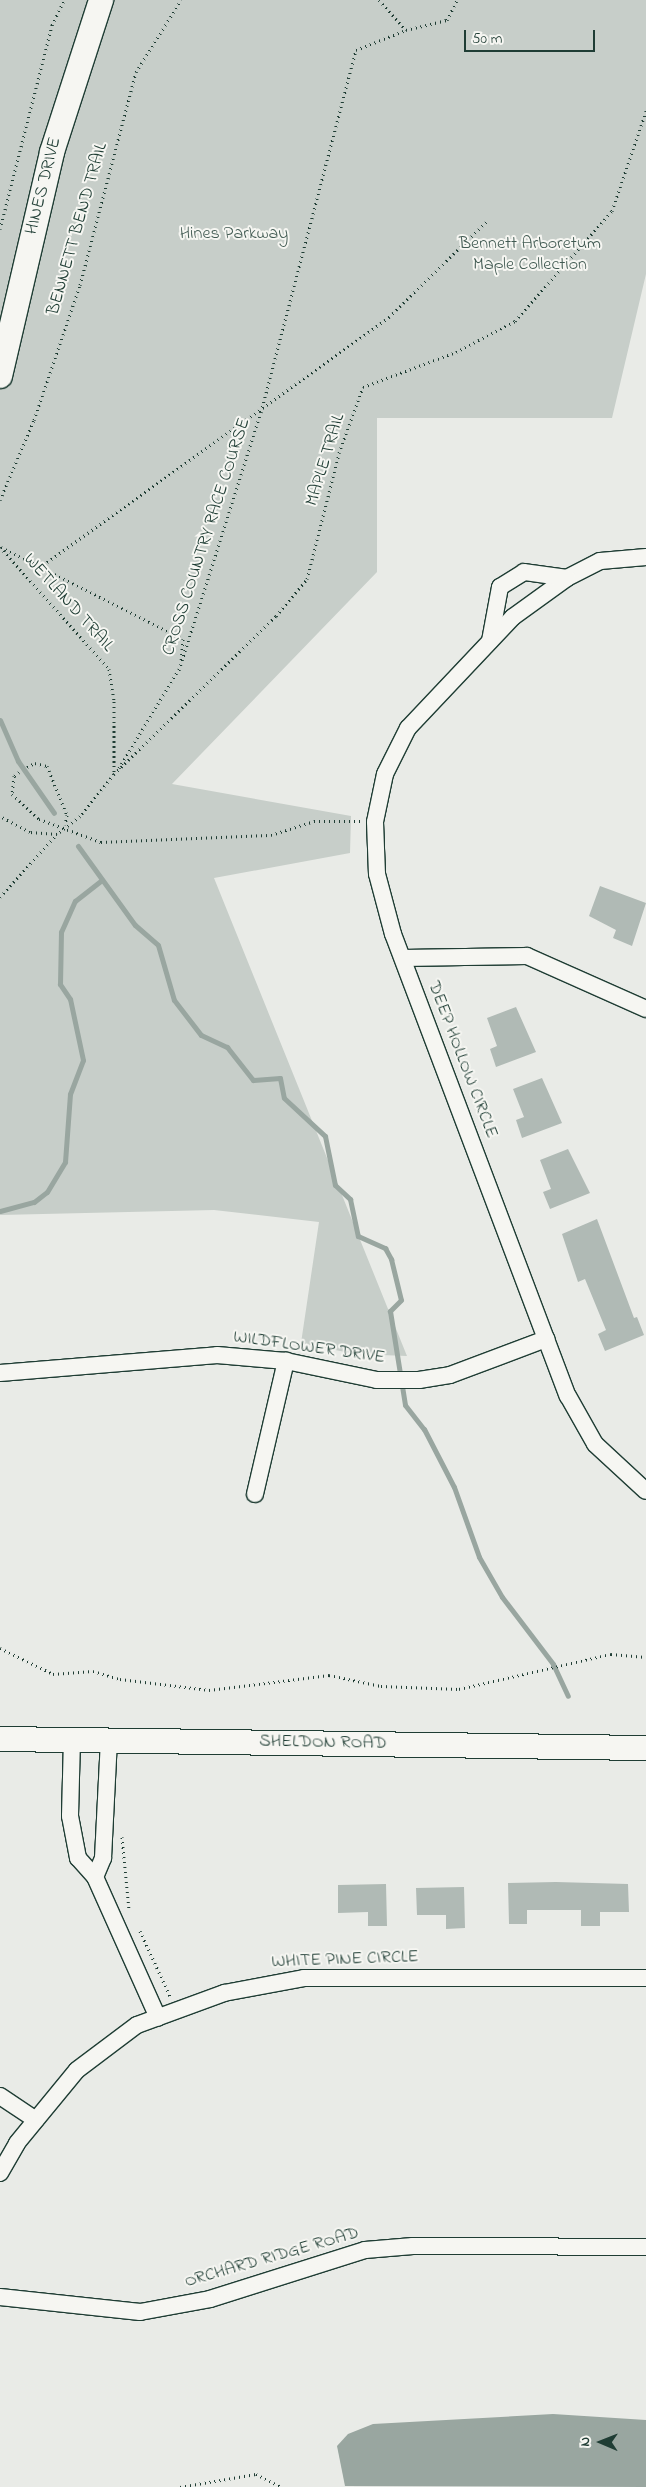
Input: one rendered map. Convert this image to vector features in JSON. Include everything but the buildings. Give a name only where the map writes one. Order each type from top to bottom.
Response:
[{"type":"main road","name":"HINES DRIVE","points":[[0,376],[52,152],[101,0]]},
{"type":"main road","name":"SHELDON ROAD","points":[[0,1739],[646,1748]]},
{"type":"street","name":"DEEP HOLLOW CIRCLE","points":[[646,557],[600,561],[566,578],[512,617],[408,728],[384,774],[375,822],[377,874],[403,958],[546,1339],[583,1426],[616,1467],[646,1491]]},
{"type":"street","points":[[490,641],[500,587],[524,572],[566,578]]},
{"type":"street","points":[[403,958],[527,956],[646,1009]]},
{"type":"street","name":"WILDFLOWER DRIVE","points":[[0,1373],[216,1355],[286,1361],[377,1380],[418,1380],[450,1375],[546,1339]]},
{"type":"street","points":[[255,1494],[286,1361]]},
{"type":"street","points":[[72,1739],[70,1816],[78,1858],[95,1877],[158,2018]]},
{"type":"street","points":[[95,1877],[103,1858],[109,1740]]},
{"type":"street","name":"WHITE PINE CIRCLE","points":[[0,2173],[36,2120],[77,2070],[137,2025],[177,2010],[266,1982],[304,1978],[646,1978]]},
{"type":"street","points":[[0,2096],[36,2120]]},
{"type":"street","name":"ORCHARD RIDGE ROAD","points":[[0,2297],[140,2312],[210,2299],[366,2250],[413,2246],[646,2248]]},
{"type":"path","points":[[0,229],[52,25],[64,0]]},
{"type":"path","name":"BENNETT BEND TRAIL","points":[[0,500],[34,420],[80,285],[136,72],[181,0]]},
{"type":"path","points":[[380,0],[406,30],[447,20],[458,0]]},
{"type":"path","name":"CROSS COUNTRY RACE COURSE","points":[[114,774],[179,670],[261,412],[315,193],[356,50],[406,30]]},
{"type":"path","name":"MAPLE TRAIL","points":[[114,774],[276,616],[307,579],[340,453],[363,387],[456,352],[515,321],[612,211],[646,111]]},
{"type":"path","name":"CROSS COUNTRY RACE COURSE","points":[[35,566],[43,565],[261,412],[389,317],[486,222]]},
{"type":"path","name":"CROSS COUNTRY RACE COURSE","points":[[0,547],[183,639],[179,670]]},
{"type":"path","name":"WETLAND TRAIL","points":[[0,547],[109,669],[114,701],[114,774]]},
{"type":"path","points":[[27,767],[35,763],[47,766],[67,815],[65,826]]},
{"type":"path","points":[[19,772],[14,776],[12,794],[55,826],[65,826],[101,842],[271,835],[314,821],[375,822]]},
{"type":"path","points":[[0,897],[57,834],[80,816],[114,774]]},
{"type":"path","points":[[1,817],[30,832],[57,834]]},
{"type":"path","points":[[0,1648],[53,1674],[93,1671],[120,1679],[209,1690],[329,1675],[381,1686],[459,1689],[509,1674],[611,1654],[646,1657]]},
{"type":"path","points":[[105,1812],[120,1816],[124,1872],[133,1918]]},
{"type":"path","points":[[137,1926],[177,2010]]},
{"type":"path","points":[[180,2487],[256,2474],[282,2487]]},
{"type":"green space","name":"Hines Parkway","points":[[0,0],[646,0],[646,274],[612,418],[377,418],[377,572],[172,784],[351,816],[350,853],[214,878],[407,1356],[355,1354],[301,1343],[319,1222],[214,1210],[0,1215]]},
{"type":"shaded area","points":[[553,2414],[646,2420],[646,2487],[345,2486],[337,2446],[348,2434],[373,2424]]},
{"type":"waterway","points":[[0,720],[18,761],[54,813]]},
{"type":"waterway","points":[[78,846],[135,925],[158,945],[174,1000],[201,1035],[227,1047],[253,1080],[280,1078],[284,1098],[325,1136],[335,1185],[350,1199],[358,1236],[385,1248],[391,1259],[401,1300],[390,1311],[405,1405],[424,1429],[454,1487],[479,1557],[502,1597],[553,1664],[568,1696]]},
{"type":"waterway","points":[[0,1211],[34,1202],[47,1192],[65,1162],[70,1094],[83,1060],[70,999],[60,984],[61,932],[75,901],[102,880]]},
{"type":"park label","name":"Bennett Arboretum Maple Collection","points":[[530,255]]}]
